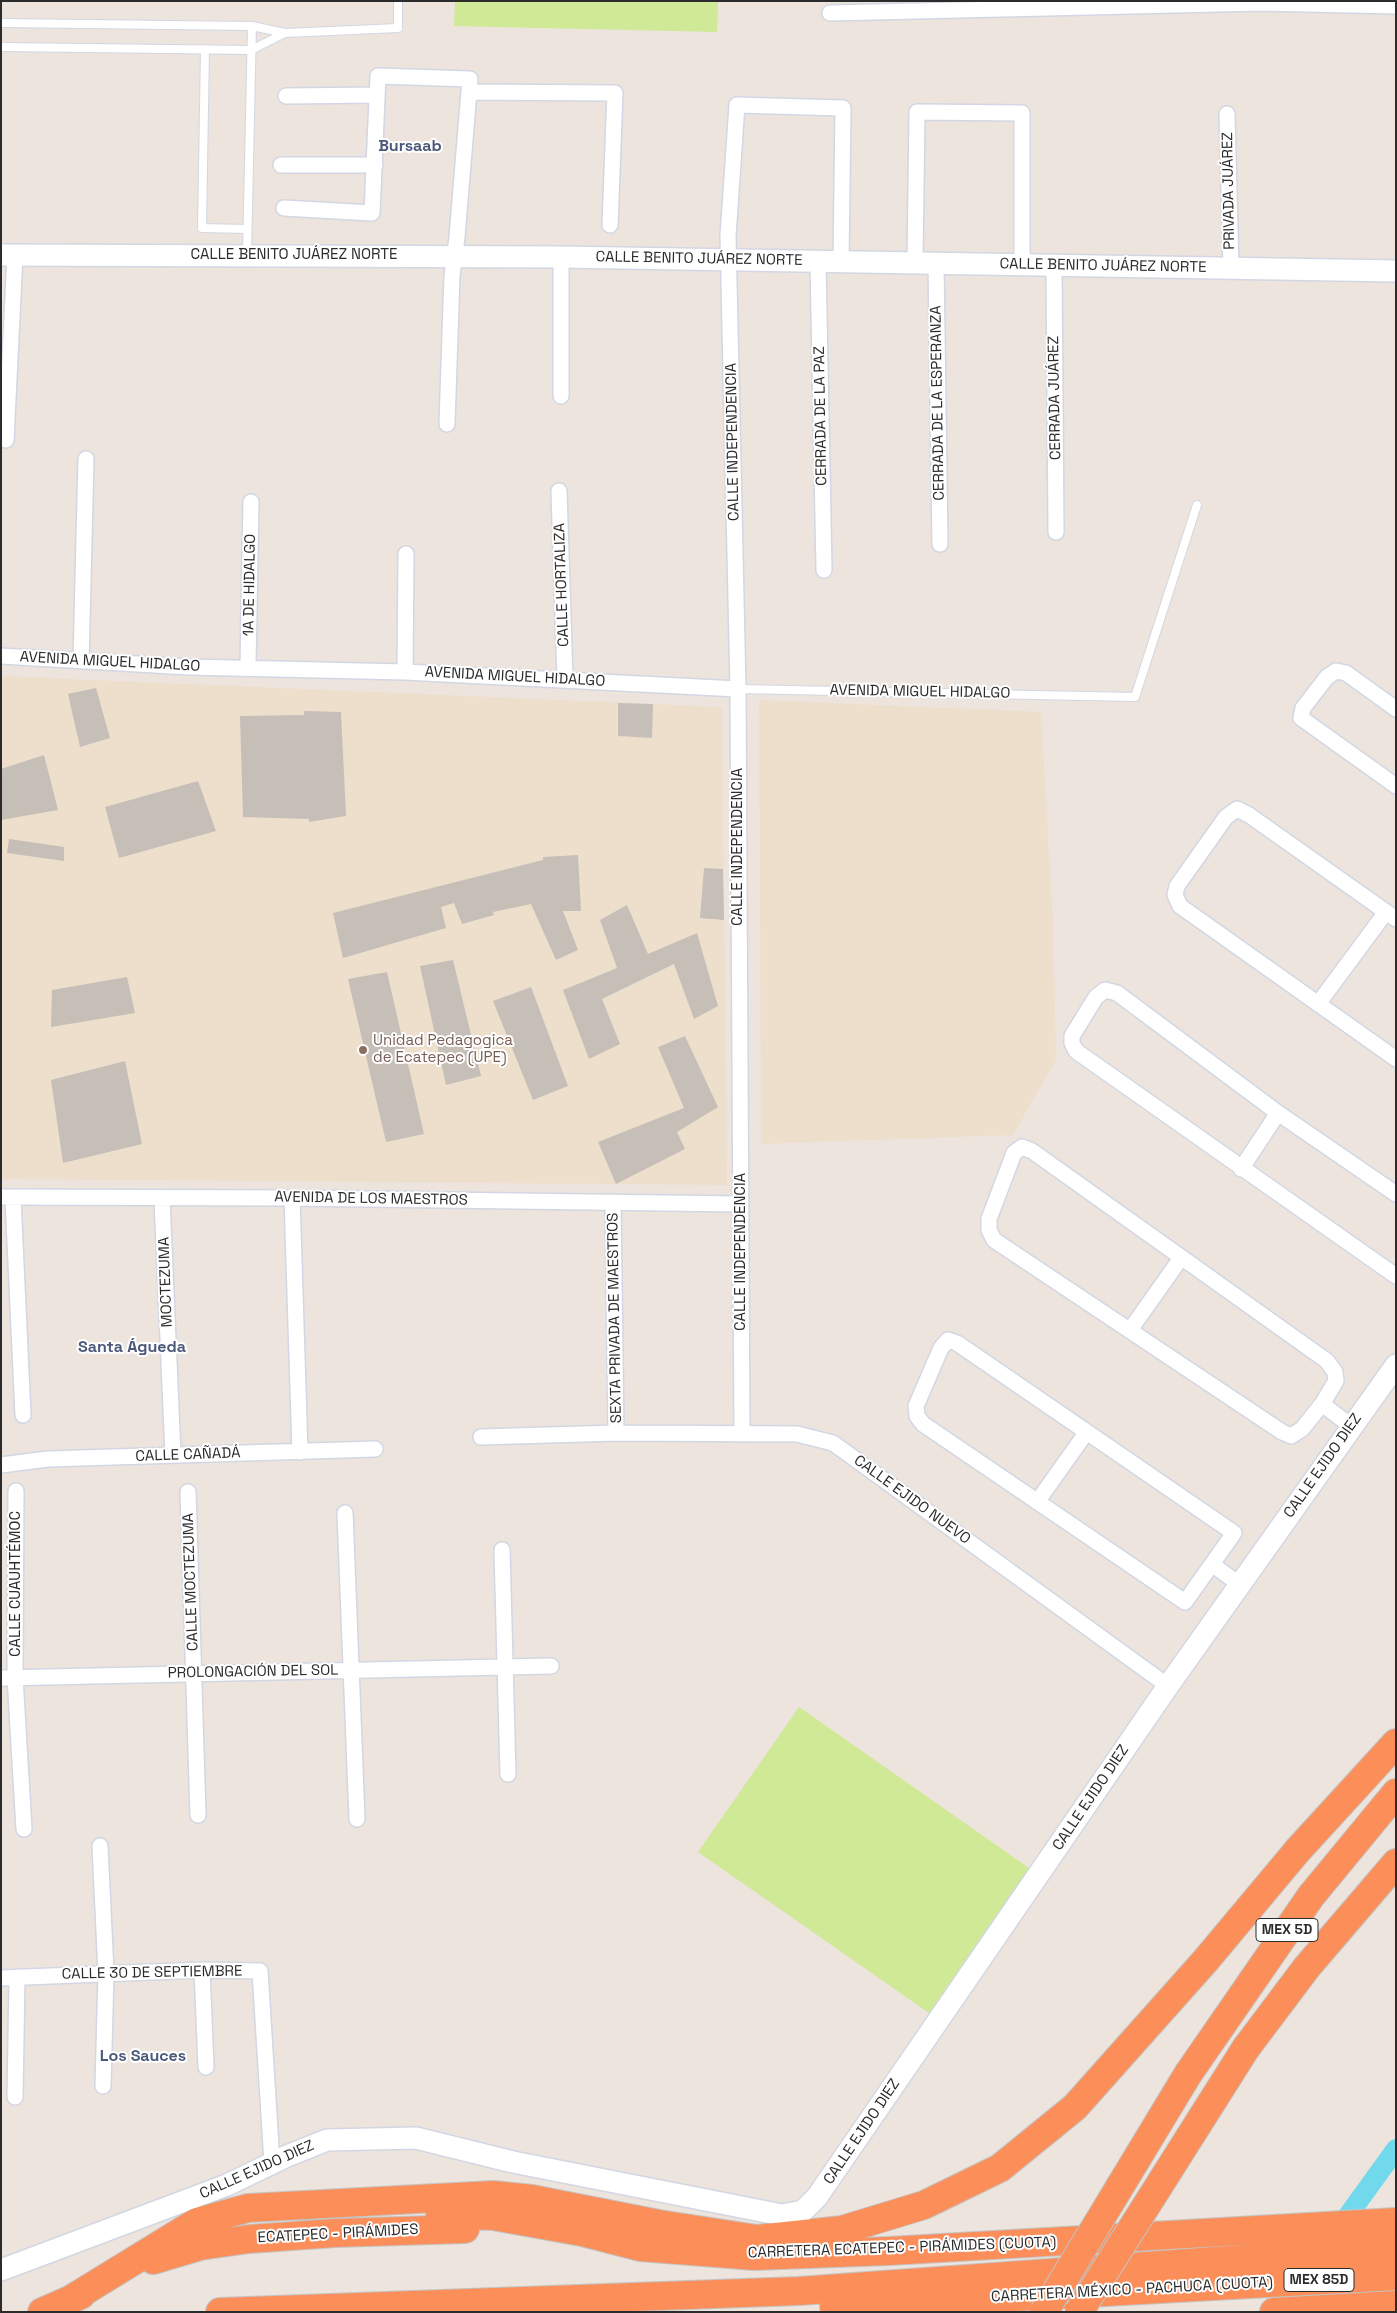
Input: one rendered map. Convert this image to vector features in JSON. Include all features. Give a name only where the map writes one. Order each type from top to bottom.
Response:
[{"type":"highway","points":[[54,2307],[197,2222],[248,2208],[492,2195],[532,2199],[660,2224],[757,2239],[842,2230],[924,2205],[1000,2168],[1075,2106],[1206,1960],[1298,1850],[1396,1743]]},
{"type":"highway","name":"MEX 5D","points":[[1044,2312],[1188,2074],[1311,1896],[1396,1793]]},
{"type":"highway","name":"MEX 5D","points":[[1079,2312],[1246,2048],[1307,1967],[1396,1863]]},
{"type":"highway","name":"CARRETERA ECATEPEC - PIRÁMIDES (CUOTA)","points":[[54,2307],[152,2260],[199,2234],[219,2227],[452,2213],[493,2216],[582,2232],[640,2247],[754,2256],[870,2252],[1396,2222]]},
{"type":"highway","points":[[1096,2312],[1133,2226]]},
{"type":"highway","points":[[220,2312],[799,2291],[1396,2248]]},
{"type":"highway","name":"CARRETERA MÉXICO - PACHUCA (CUOTA)","points":[[748,2312],[1393,2276]]},
{"type":"highway","name":"CARRETERA MÉXICO - PACHUCA (CUOTA)","points":[[1274,2312],[1396,2305]]},
{"type":"main road","name":"CALLE BENITO JUÁREZ NORTE","points":[[8,255],[561,257],[1396,271]]},
{"type":"main road","name":"CALLE EJIDO DIEZ","points":[[1,2270],[227,2186],[272,2163],[327,2140],[416,2138],[513,2162],[782,2215],[803,2211],[817,2197],[1168,1686],[1396,1365]]},
{"type":"street","points":[[830,13],[917,6],[1262,2],[1396,6]]},
{"type":"street","points":[[284,208],[372,213],[378,76],[470,79],[452,276],[447,424]]},
{"type":"street","points":[[469,92],[615,94],[610,225]]},
{"type":"street","points":[[286,96],[377,95]]},
{"type":"street","name":"CALLE INDEPENDENCIA","points":[[742,1434],[738,689],[728,236],[737,106],[843,108],[841,262]]},
{"type":"street","points":[[915,262],[917,112],[1022,113],[1022,264]]},
{"type":"street","name":"PRIVADA JUÁREZ","points":[[1227,114],[1231,268]]},
{"type":"street","points":[[281,165],[375,165]]},
{"type":"street","points":[[6,440],[8,255]]},
{"type":"street","points":[[561,257],[561,396]]},
{"type":"street","name":"CERRADA DE LA PAZ","points":[[818,262],[824,570]]},
{"type":"street","name":"CERRADA DE LA ESPERANZA","points":[[936,262],[940,544]]},
{"type":"street","name":"CERRADA JUÁREZ","points":[[1054,264],[1056,532]]},
{"type":"street","points":[[81,661],[86,459]]},
{"type":"street","name":"CALLE HORTALIZA","points":[[559,491],[565,679]]},
{"type":"street","name":"1A DE HIDALGO","points":[[248,667],[252,502]]},
{"type":"street","points":[[405,672],[406,554]]},
{"type":"street","name":"AVENIDA MIGUEL HIDALGO","points":[[1,656],[189,667],[405,672],[738,689]]},
{"type":"street","points":[[1396,709],[1346,673],[1336,671],[1327,677],[1304,708],[1301,718],[1396,786]]},
{"type":"street","points":[[1318,1004],[1391,915],[1249,815],[1237,809],[1226,817],[1177,886],[1174,895],[1180,906],[1318,1004],[1396,1059]]},
{"type":"street","points":[[1396,1194],[1278,1113],[1117,994],[1104,990],[1096,997],[1072,1036],[1072,1043],[1076,1051],[1241,1169],[1396,1276]]},
{"type":"street","points":[[1241,1169],[1278,1113]]},
{"type":"street","points":[[1022,1147],[1032,1151],[1181,1258],[1327,1361],[1335,1372],[1336,1381],[1322,1404],[1302,1430],[1291,1436],[1282,1432],[994,1240],[989,1230],[989,1219],[1014,1153],[1022,1147]]},
{"type":"street","points":[[7,1197],[23,1415]]},
{"type":"street","name":"AVENIDA DE LOS MAESTROS","points":[[7,1197],[292,1198],[740,1204]]},
{"type":"street","points":[[292,1198],[300,1452]]},
{"type":"street","name":"MOCTEZUMA","points":[[162,1199],[173,1455]]},
{"type":"street","name":"SEXTA PRIVADA DE MAESTROS","points":[[614,1203],[616,1434]]},
{"type":"street","points":[[1130,1330],[1181,1258]]},
{"type":"street","points":[[948,1340],[957,1343],[1086,1433],[1234,1533],[1213,1566],[1185,1602],[923,1424],[917,1416],[916,1406],[941,1348],[948,1340]]},
{"type":"street","points":[[1322,1404],[1351,1426]]},
{"type":"street","points":[[1037,1502],[1086,1433]]},
{"type":"street","name":"CALLE EJIDO NUEVO","points":[[481,1437],[616,1434],[797,1434],[833,1443],[1168,1686]]},
{"type":"street","name":"CALLE CAÑADÁ","points":[[1,1465],[48,1459],[376,1449]]},
{"type":"street","name":"CALLE CUAUHTÉMOC","points":[[16,1491],[8,1677],[24,1829]]},
{"type":"street","name":"CALLE MOCTEZUMA","points":[[188,1492],[198,1815]]},
{"type":"street","points":[[345,1513],[357,1819]]},
{"type":"street","points":[[502,1550],[508,1774]]},
{"type":"street","points":[[1213,1566],[1239,1584]]},
{"type":"street","name":"PROLONGACIÓN DEL SOL","points":[[8,1677],[551,1666]]},
{"type":"street","points":[[100,1846],[106,1973],[103,2086]]},
{"type":"street","points":[[202,1970],[206,2067]]},
{"type":"street","name":"CALLE 30 DE SEPTIEMBRE","points":[[1,1978],[202,1970],[260,1971],[272,2163]]},
{"type":"street","points":[[16,2096],[17,1977]]},
{"type":"lane","points":[[1,23],[252,26],[285,34],[398,28],[398,1]]},
{"type":"lane","points":[[246,256],[252,26]]},
{"type":"lane","points":[[1,47],[251,50],[285,34]]},
{"type":"lane","points":[[205,49],[202,228],[247,228]]},
{"type":"lane","name":"AVENIDA MIGUEL HIDALGO","points":[[738,689],[1135,697],[1197,506]]},
{"type":"shaded area","name":"Unidad Pedagogica de Ecatepec (UPE)","points":[[1,676],[722,707],[727,1185],[1,1179]]},
{"type":"shaded area","points":[[759,700],[1041,712],[1053,923],[1056,1060],[1013,1135],[761,1144]]},
{"type":"green space","points":[[455,1],[718,1],[717,32],[454,26]]},
{"type":"green space","points":[[799,1707],[1036,1873],[936,2018],[698,1852]]},
{"type":"building","points":[[96,688],[110,738],[80,747],[68,694]]},
{"type":"building","points":[[618,703],[653,704],[652,738],[618,736]]},
{"type":"building","points":[[304,711],[341,712],[346,816],[309,822],[309,819],[243,817],[240,716],[304,715]]},
{"type":"building","points":[[44,755],[58,810],[1,820],[1,769]]},
{"type":"building","points":[[198,781],[216,831],[119,858],[105,807]]},
{"type":"building","points":[[9,839],[64,847],[64,861],[7,853]]},
{"type":"building","points":[[578,855],[581,911],[563,911],[578,950],[556,960],[531,904],[493,912],[494,915],[462,924],[454,903],[441,907],[446,928],[343,958],[333,913],[543,860],[543,857]]},
{"type":"building","points":[[704,868],[723,869],[724,920],[700,918]]},
{"type":"building","points":[[627,905],[648,954],[697,933],[718,1006],[694,1019],[674,964],[602,999],[620,1044],[589,1059],[563,990],[617,968],[600,920]]},
{"type":"building","points":[[453,960],[481,1076],[446,1085],[420,966]]},
{"type":"building","points":[[387,972],[424,1134],[386,1142],[348,979]]},
{"type":"building","points":[[127,977],[135,1013],[51,1027],[52,990]]},
{"type":"building","points":[[531,987],[568,1086],[533,1100],[493,1001]]},
{"type":"building","points":[[685,1036],[718,1107],[677,1132],[685,1149],[616,1184],[598,1142],[684,1108],[658,1047]]},
{"type":"building","points":[[125,1061],[142,1144],[63,1163],[51,1080]]},
{"type":"waterway","points":[[1336,2232],[1396,2149]]},
{"type":"place","name":"Unidad Pedagogica de Ecatepec (UPE)","points":[[363,1050]]},
{"type":"district","name":"Bursaab","points":[[410,147]]},
{"type":"district","name":"Santa Águeda","points":[[132,1348]]},
{"type":"district","name":"Los Sauces","points":[[143,2057]]}]
